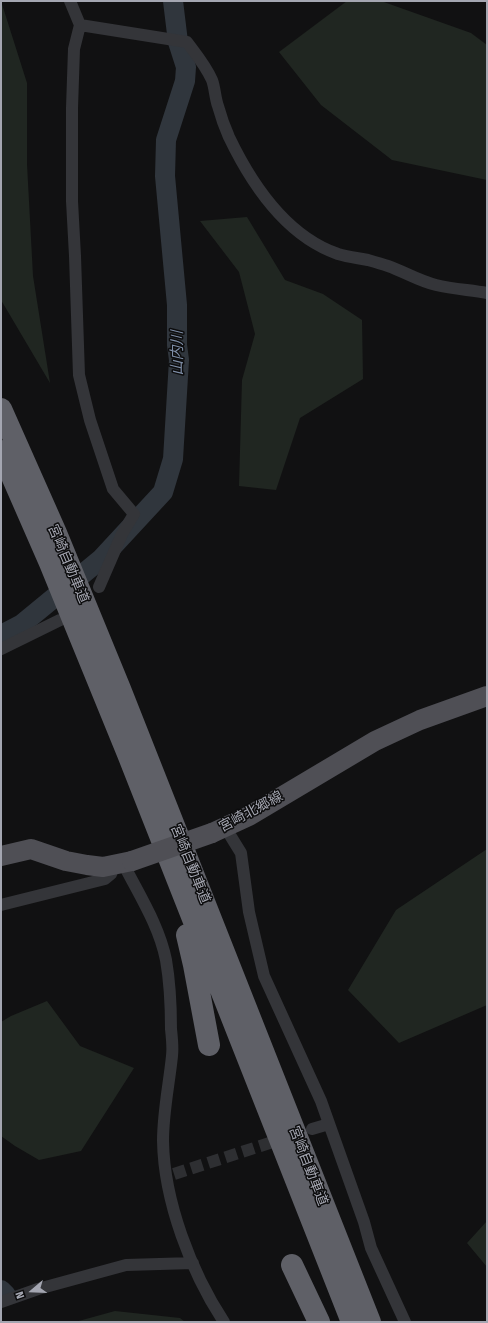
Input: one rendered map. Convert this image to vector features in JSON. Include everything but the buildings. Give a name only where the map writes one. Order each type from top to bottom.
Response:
[{"type":"highway","name":"宮崎自動車道","points":[[1,409],[56,534],[120,689],[370,1322]]},
{"type":"highway","name":"宮崎自動車道","points":[[1,451],[50,563],[128,754],[352,1322]]},
{"type":"highway","points":[[128,754],[135,791],[186,929],[209,1045]]},
{"type":"highway","points":[[292,1265],[319,1322]]},
{"type":"main road","name":"宮崎北郷線","points":[[1,856],[31,849],[87,865],[103,867],[123,863],[219,830],[249,816],[375,741],[420,720],[487,696]]},
{"type":"street","points":[[70,1],[80,25],[74,49],[72,193],[79,375],[90,420],[113,488],[134,514],[122,534],[99,587]]},
{"type":"street","points":[[80,25],[187,42],[206,68],[212,81],[224,125],[250,175],[283,218],[307,237],[339,254],[382,264],[436,285],[487,293]]},
{"type":"street","points":[[1,649],[60,620]]},
{"type":"street","points":[[219,830],[241,854],[249,912],[264,976],[321,1100],[364,1222],[371,1248],[405,1322]]},
{"type":"street","points":[[1,905],[105,879],[123,863],[148,911],[159,936],[166,960],[169,985],[172,1055],[166,1098],[163,1141],[170,1175],[173,1209],[187,1248],[211,1302],[224,1322]]},
{"type":"street","points":[[312,1129],[329,1124]]},
{"type":"street","points":[[1,1302],[38,1289],[126,1265],[193,1262]]},
{"type":"shaded area","points":[[1,1],[27,83],[27,164],[33,276],[50,383],[1,300]]},
{"type":"shaded area","points":[[347,1],[381,1],[471,33],[487,45],[487,180],[392,160],[321,105],[279,52]]},
{"type":"shaded area","points":[[247,217],[285,280],[323,294],[362,320],[363,379],[300,418],[276,490],[239,486],[242,380],[255,334],[239,272],[200,221]]},
{"type":"shaded area","points":[[487,849],[487,1005],[399,1043],[348,990],[396,910]]},
{"type":"shaded area","points":[[47,1001],[80,1046],[134,1068],[81,1151],[39,1160],[1,1136],[1,1022],[11,1016]]},
{"type":"shaded area","points":[[487,1221],[487,1267],[467,1243]]},
{"type":"shaded area","points":[[115,1311],[180,1318],[185,1322],[75,1322]]},
{"type":"waterway","name":"山内川","points":[[1,635],[22,624],[101,559],[163,492],[173,459],[179,360],[177,345],[177,305],[165,176],[166,140],[185,81],[186,67],[178,42],[173,1]]},
{"type":"waterway","name":"山内川","points":[[1,1290],[6,1295]]},
{"type":"tunnel","points":[[174,1174],[285,1138]]}]
